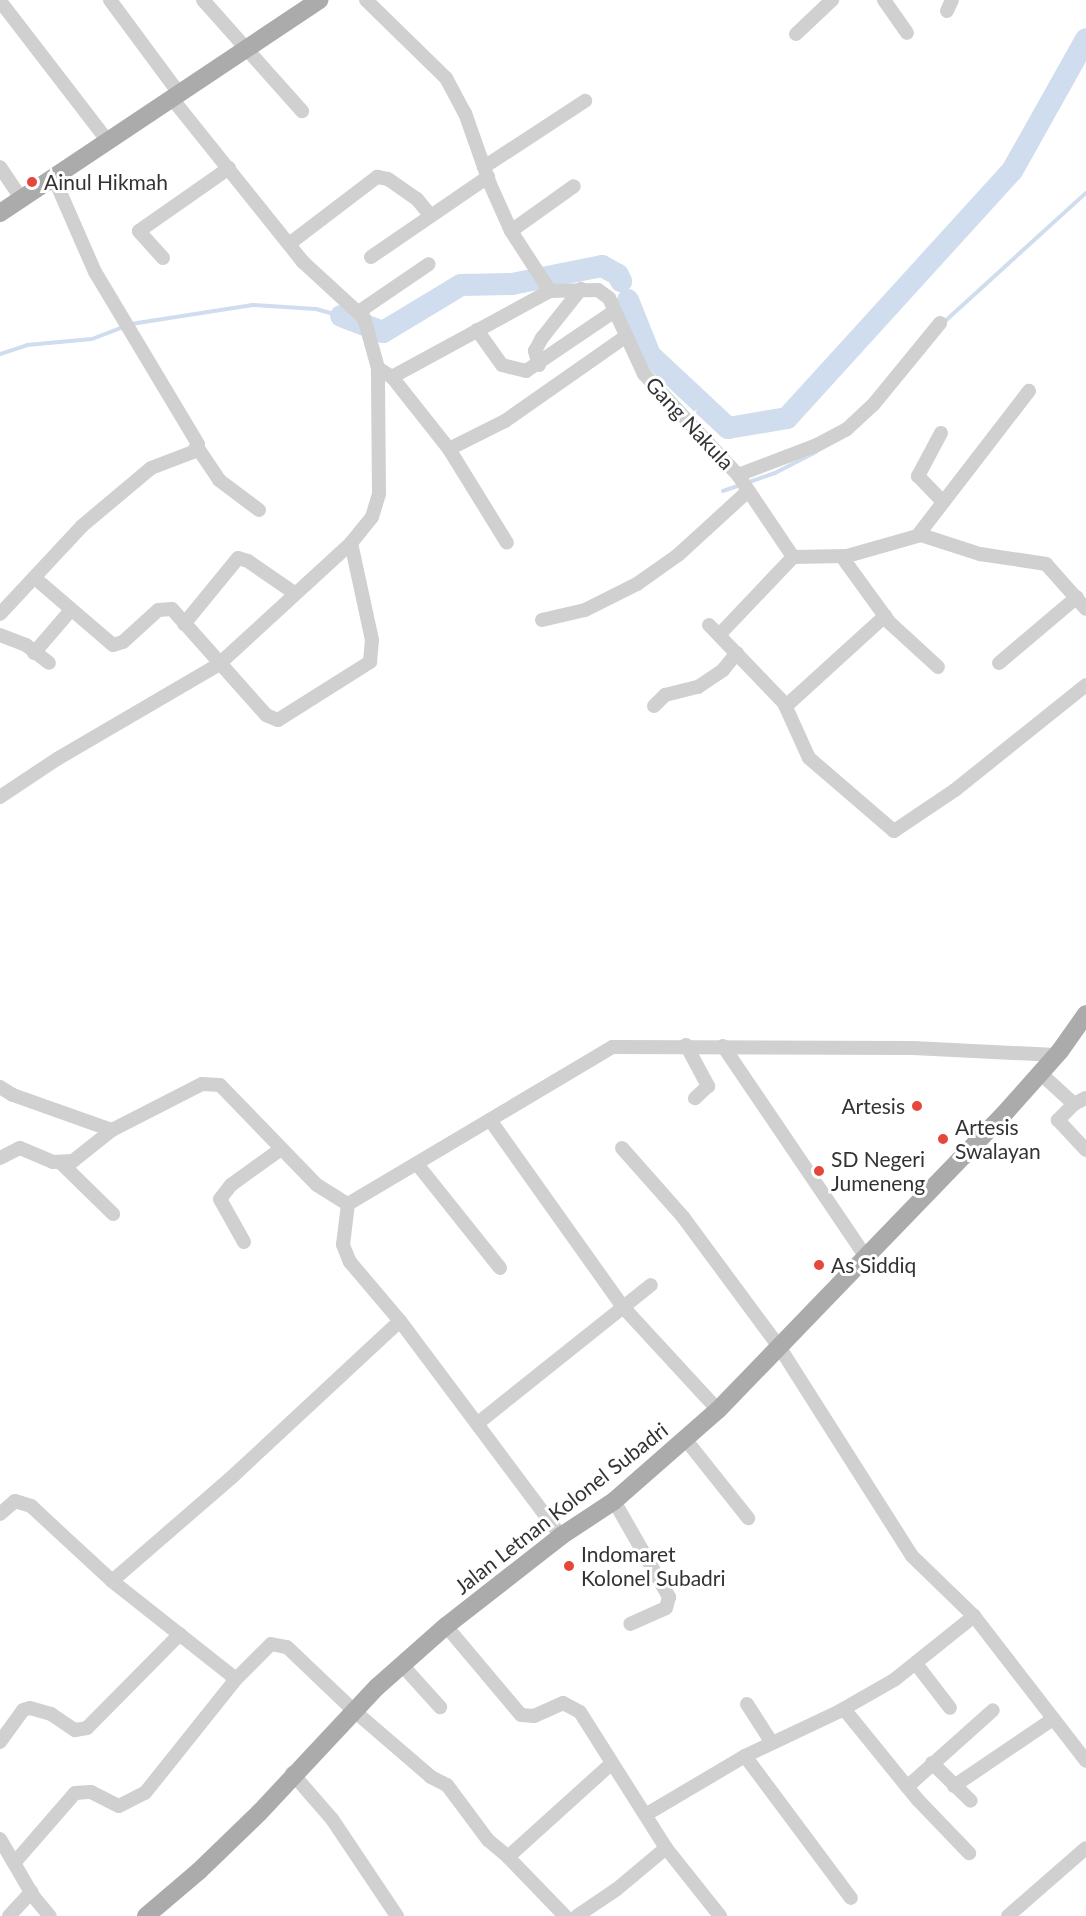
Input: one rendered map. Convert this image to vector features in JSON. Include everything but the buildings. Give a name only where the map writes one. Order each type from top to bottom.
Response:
[{"type":"main road","points":[[0,213],[174,94],[319,0]]},
{"type":"main road","name":"Jalan Letnan Kolonel Subadri","points":[[146,1916],[199,1871],[352,1709],[446,1626],[561,1536],[614,1501],[718,1410],[780,1348],[1040,1073],[1086,1014]]},
{"type":"street","points":[[0,797],[57,759],[218,665],[293,592],[351,543],[372,517],[379,494],[378,368],[360,311],[303,262],[174,94],[110,0]]},
{"type":"street","points":[[203,0],[243,49],[302,111]]},
{"type":"street","points":[[366,0],[446,78],[465,113],[486,172],[511,231],[545,284],[477,330],[392,377]]},
{"type":"street","points":[[796,34],[832,0]]},
{"type":"street","points":[[884,0],[907,33]]},
{"type":"street","points":[[7,3],[107,140]]},
{"type":"street","points":[[371,257],[431,216],[486,172],[585,101]]},
{"type":"street","points":[[0,167],[21,198]]},
{"type":"street","points":[[163,258],[139,231],[230,168]]},
{"type":"street","points":[[53,176],[94,272],[208,467],[235,494],[259,510]]},
{"type":"street","points":[[289,244],[377,177],[388,179],[410,194],[431,216]]},
{"type":"street","points":[[511,231],[574,186]]},
{"type":"street","points":[[360,311],[429,264]]},
{"type":"street","name":"Gang Nakula","points":[[545,284],[604,294],[644,374],[743,483],[793,557]]},
{"type":"street","points":[[539,365],[535,351],[542,338],[581,289]]},
{"type":"street","points":[[477,330],[502,365],[526,371],[539,365],[613,312]]},
{"type":"street","points":[[542,620],[585,610],[637,584],[678,555],[743,483],[847,429],[873,405],[940,323]]},
{"type":"street","points":[[449,449],[505,421],[625,337]]},
{"type":"street","points":[[378,368],[392,377],[449,449],[507,543]]},
{"type":"street","points":[[918,535],[1029,391]]},
{"type":"street","points":[[941,433],[918,476],[944,502]]},
{"type":"street","points":[[0,614],[29,580],[36,579],[82,525],[135,480],[151,468],[199,449]]},
{"type":"street","points":[[720,634],[793,557],[842,556],[918,535],[980,554],[1046,564],[1086,609]]},
{"type":"street","points":[[36,579],[113,645],[123,642],[161,609],[172,609],[218,665],[266,715],[278,720],[366,667],[372,640],[351,543]]},
{"type":"street","points":[[842,556],[885,616],[938,667]]},
{"type":"street","points":[[184,624],[238,558],[248,561],[293,592]]},
{"type":"street","points":[[999,663],[1077,597]]},
{"type":"street","points":[[34,653],[71,610]]},
{"type":"street","points":[[786,706],[885,616]]},
{"type":"street","points":[[709,625],[786,706],[809,758],[894,831],[955,790],[1086,685]]},
{"type":"street","points":[[0,635],[15,639],[49,663]]},
{"type":"street","points":[[654,706],[665,695],[698,687],[723,670],[737,653]]},
{"type":"street","points":[[348,1204],[490,1120],[554,1078],[612,1047],[686,1045],[996,1050],[1056,1055]]},
{"type":"street","points":[[686,1045],[708,1086],[695,1098]]},
{"type":"street","points":[[723,1046],[866,1257]]},
{"type":"street","points":[[1040,1073],[1080,1101],[1058,1120],[1086,1150]]},
{"type":"street","points":[[61,1163],[73,1161],[112,1130],[212,1082],[228,1089],[281,1149],[317,1185],[348,1204]]},
{"type":"street","points":[[0,1087],[13,1095],[112,1130]]},
{"type":"street","points":[[490,1120],[623,1307],[718,1410]]},
{"type":"street","points":[[622,1148],[683,1217],[780,1348],[892,1530],[919,1565],[974,1616],[1086,1761]]},
{"type":"street","points":[[0,1158],[20,1149],[61,1163],[113,1214]]},
{"type":"street","points":[[244,1242],[220,1199],[231,1185],[281,1149]]},
{"type":"street","points":[[417,1164],[500,1268]]},
{"type":"street","points":[[348,1204],[343,1245],[350,1262],[400,1321],[561,1536]]},
{"type":"street","points":[[478,1423],[651,1285]]},
{"type":"street","points":[[112,1581],[232,1477],[400,1321]]},
{"type":"street","points":[[686,1440],[748,1518]]},
{"type":"street","points":[[0,1514],[15,1501],[31,1506],[112,1581],[236,1679]]},
{"type":"street","points":[[614,1501],[669,1597],[666,1608],[630,1624]]},
{"type":"street","points":[[647,1814],[745,1756],[844,1708],[917,1665],[974,1616]]},
{"type":"street","points":[[446,1626],[521,1715],[534,1716],[553,1705],[569,1704],[580,1712],[647,1814],[666,1848],[720,1916]]},
{"type":"street","points":[[0,1742],[23,1710],[30,1708],[51,1714],[75,1730],[87,1728],[180,1634]]},
{"type":"street","points":[[15,1862],[75,1793],[91,1792],[118,1806],[146,1793],[236,1679],[271,1644],[283,1644],[352,1709],[431,1777],[447,1785],[488,1840],[508,1857],[565,1916]]},
{"type":"street","points":[[402,1665],[440,1707]]},
{"type":"street","points":[[917,1665],[950,1708]]},
{"type":"street","points":[[747,1704],[772,1743]]},
{"type":"street","points":[[844,1708],[907,1787],[969,1853]]},
{"type":"street","points":[[907,1787],[993,1710]]},
{"type":"street","points":[[954,1786],[1053,1719]]},
{"type":"street","points":[[745,1756],[851,1898]]},
{"type":"street","points":[[508,1857],[612,1763]]},
{"type":"street","points":[[932,1763],[970,1801]]},
{"type":"street","points":[[292,1773],[332,1819],[398,1916]]},
{"type":"street","points":[[0,1839],[31,1892],[50,1916]]},
{"type":"street","points":[[578,1916],[666,1848]]},
{"type":"street","points":[[1008,1916],[1086,1848]]},
{"type":"street","points":[[9,1916],[31,1892]]},
{"type":"waterway","points":[[628,300],[650,355],[728,428],[787,418],[1012,171],[1086,39]]},
{"type":"waterway","points":[[943,323],[1086,193]]},
{"type":"waterway","points":[[341,316],[383,332],[461,285],[512,284],[602,266],[618,275],[621,281]]},
{"type":"waterway","points":[[131,324],[253,305],[316,309],[341,316]]},
{"type":"waterway","points":[[0,354],[27,345],[92,339],[124,327]]},
{"type":"waterway","points":[[723,491],[775,473],[816,452]]},
{"type":"place","name":"Ainul Hikmah","points":[[32,182]]},
{"type":"place","name":"Artesis","points":[[917,1106]]},
{"type":"place","name":"Artesis Swalayan","points":[[943,1139]]},
{"type":"place","name":"SD Negeri Jumeneng","points":[[819,1171]]},
{"type":"place","name":"As Siddiq","points":[[819,1265]]},
{"type":"place","name":"Indomaret Kolonel Subadri","points":[[569,1566]]}]
